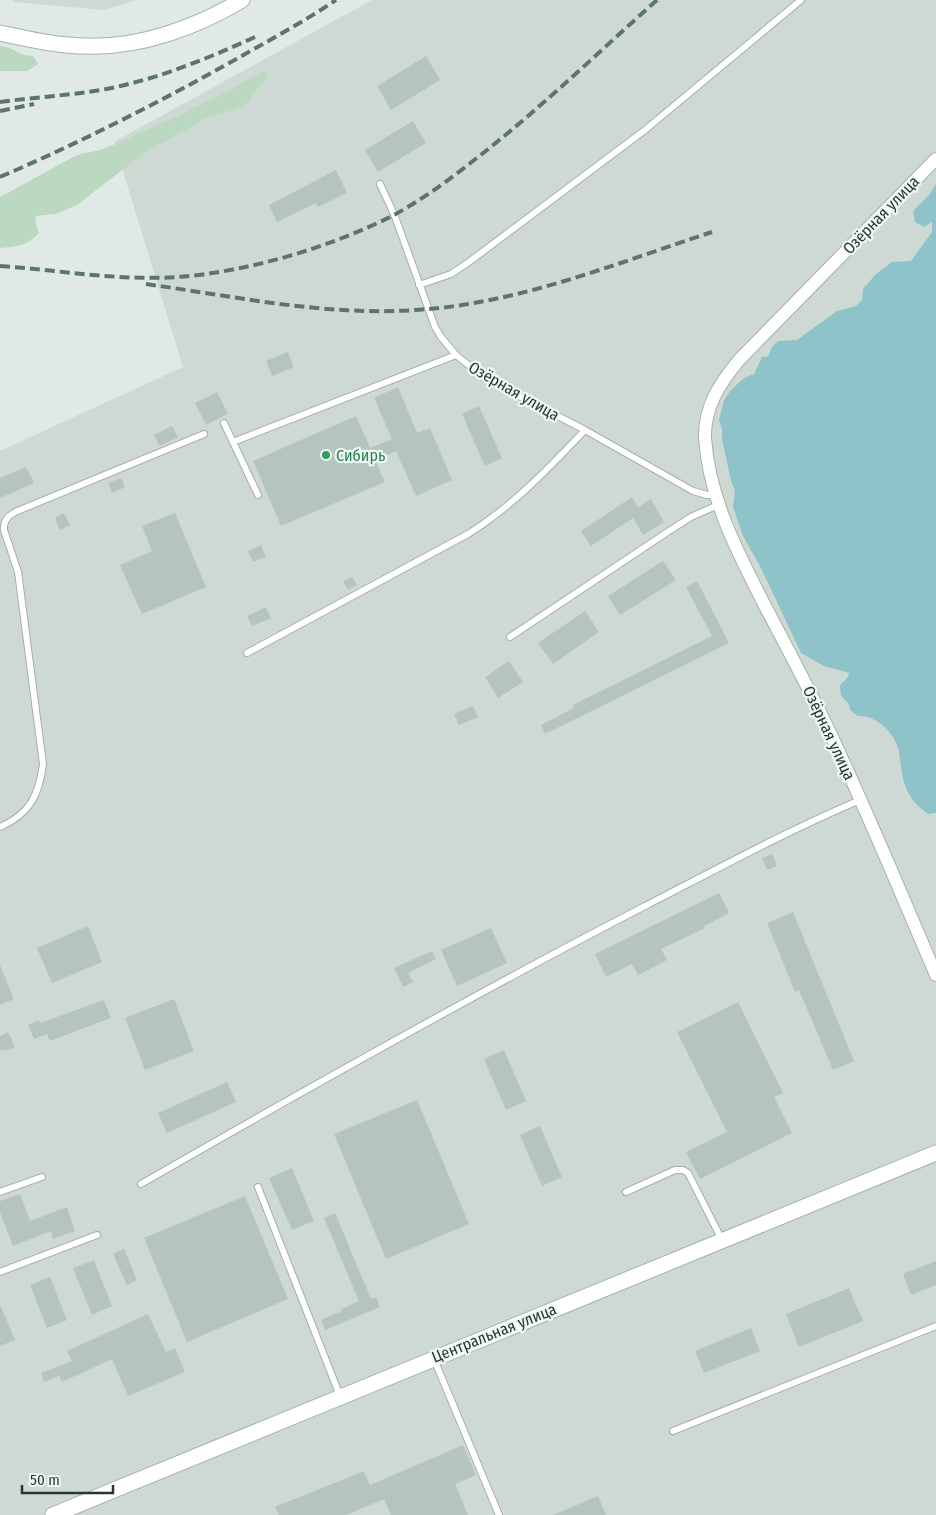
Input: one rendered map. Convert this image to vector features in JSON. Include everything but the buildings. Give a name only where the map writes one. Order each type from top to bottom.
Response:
[{"type":"street","points":[[0,33],[74,46],[112,45],[140,40],[176,30],[212,16],[242,0]]},
{"type":"street","name":"Озёрная улица","points":[[936,159],[739,360],[724,378],[713,397],[707,416],[706,430],[708,462],[716,500],[740,557],[817,707],[860,800],[936,975]]},
{"type":"street","name":"Центральная улица","points":[[53,1515],[76,1511],[340,1396],[936,1153]]},
{"type":"lane","points":[[419,285],[451,274],[469,262],[645,130],[801,0]]},
{"type":"lane","name":"Озёрная улица","points":[[380,184],[394,214],[435,326],[441,337],[456,355],[486,379],[585,430],[693,491],[716,500]]},
{"type":"lane","points":[[233,442],[456,355]]},
{"type":"lane","points":[[224,423],[258,494]]},
{"type":"lane","points":[[246,653],[468,534],[492,519],[536,481],[585,430]]},
{"type":"lane","points":[[0,826],[20,816],[37,794],[43,764],[18,572],[4,530],[6,519],[20,510],[204,434]]},
{"type":"lane","points":[[510,637],[669,531],[703,511],[716,500]]},
{"type":"lane","points":[[142,1184],[313,1085],[537,962],[797,828],[860,800]]},
{"type":"lane","points":[[626,1192],[676,1170],[683,1170],[688,1173],[722,1240]]},
{"type":"lane","points":[[0,1192],[42,1176]]},
{"type":"lane","points":[[258,1186],[340,1396]]},
{"type":"lane","points":[[0,1272],[97,1235]]},
{"type":"lane","points":[[673,1431],[936,1326]]},
{"type":"lane","points":[[434,1358],[499,1515]]},
{"type":"shaded area","points":[[13,0],[137,0],[104,10],[13,2]]},
{"type":"shaded area","points":[[372,0],[936,0],[936,1515],[0,1515],[0,451],[183,367],[114,142]]},
{"type":"green space","points":[[0,46],[24,55],[33,56],[38,64],[27,71],[0,71]]},
{"type":"green space","points":[[265,70],[267,78],[253,93],[250,102],[236,109],[201,119],[195,125],[153,148],[77,205],[56,214],[36,216],[35,221],[39,233],[31,240],[16,246],[0,248],[0,197],[77,155],[100,150],[186,113]]},
{"type":"water","points":[[936,184],[936,813],[928,814],[915,803],[907,789],[902,774],[897,745],[890,732],[879,722],[858,716],[850,710],[849,704],[841,696],[840,685],[848,677],[849,673],[824,666],[801,653],[761,568],[743,536],[733,507],[735,490],[731,481],[719,420],[724,400],[730,391],[744,378],[754,374],[762,357],[768,357],[772,347],[778,341],[797,340],[837,311],[856,306],[862,300],[863,289],[875,275],[892,262],[911,261],[932,232],[932,222],[924,227],[915,222],[913,211],[929,195]]},
{"type":"railway","points":[[0,177],[88,137],[174,93],[284,32],[336,0]]},
{"type":"railway","points":[[0,266],[132,278],[177,277],[232,270],[260,264],[316,247],[369,227],[394,215],[418,200],[454,176],[487,150],[531,114],[657,0]]},
{"type":"railway","points":[[0,102],[88,92],[131,83],[194,63],[255,37]]},
{"type":"railway","points":[[0,111],[34,104]]},
{"type":"railway","points":[[146,284],[286,305],[357,311],[428,309],[464,305],[536,289],[572,279],[712,232]]},
{"type":"place","name":"Сибирь","points":[[326,455]]}]
